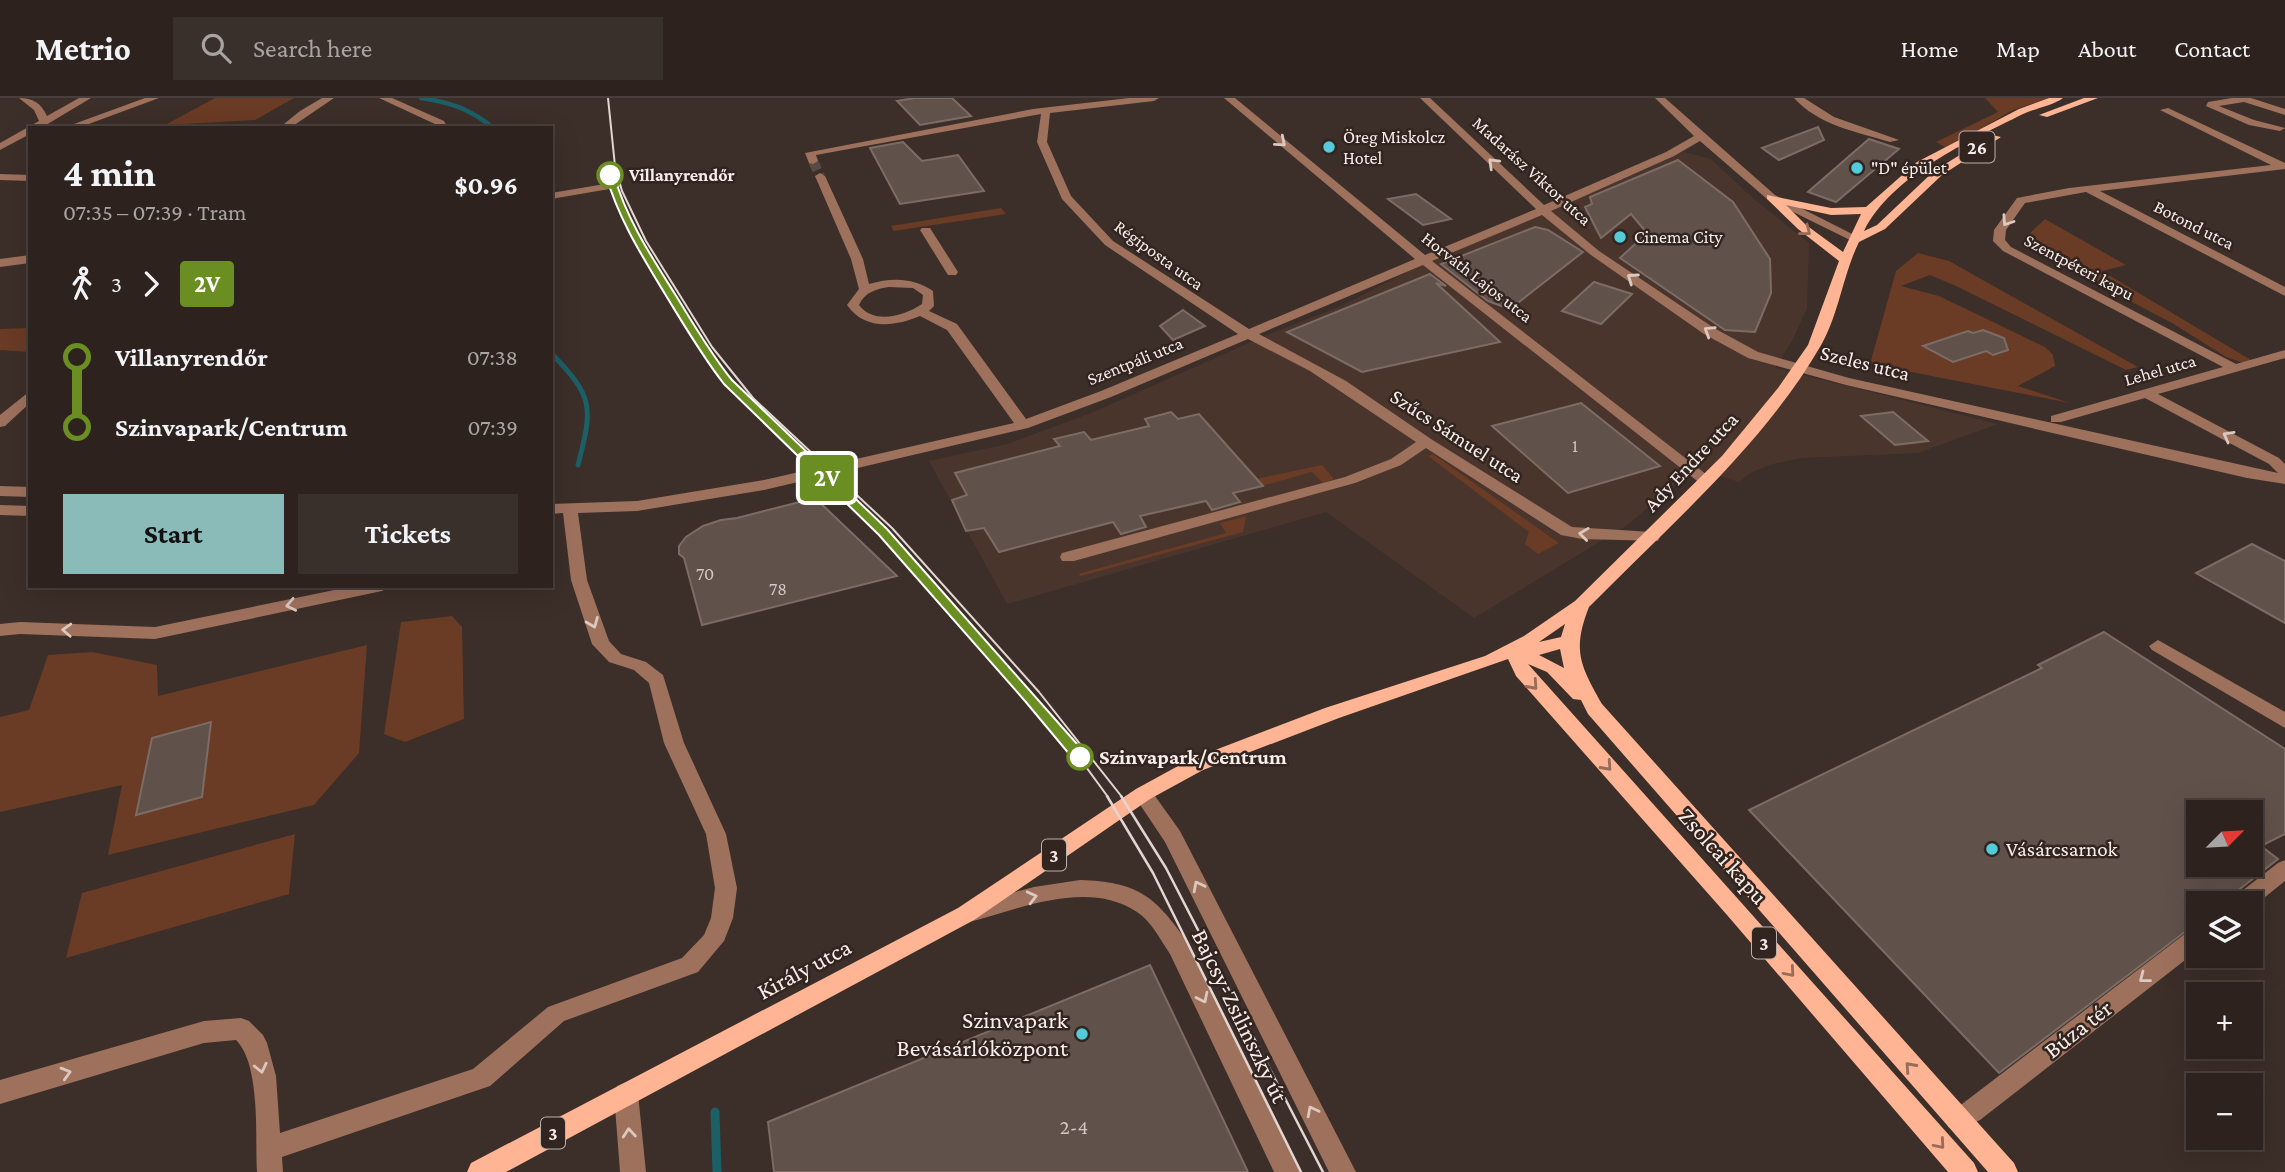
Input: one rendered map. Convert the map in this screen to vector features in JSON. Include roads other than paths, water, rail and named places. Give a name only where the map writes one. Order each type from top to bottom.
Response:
[{"type":"main road","name":"26","points":[[1846,260],[1869,210],[1921,163],[2021,111],[2058,98]]},
{"type":"main road","name":"26","points":[[1856,239],[1881,227],[1938,173],[1976,148],[2049,113],[2093,98]]},
{"type":"main road","points":[[1771,197],[1804,208],[1836,213],[1869,210]]},
{"type":"main road","points":[[1771,197],[1794,221],[1846,260]]},
{"type":"main road","name":"Ady Endre utca","points":[[1143,794],[1221,754],[1513,650],[1581,605],[1652,537],[1752,430],[1815,345],[1846,260]]},
{"type":"main road","points":[[1581,605],[1567,641],[1567,654],[1595,709]]},
{"type":"main road","name":"Ady Endre utca","points":[[1513,650],[1545,648],[1567,641]]},
{"type":"main road","name":"3","points":[[1513,650],[1553,668],[1595,709]]},
{"type":"main road","name":"Zsolcai kapu","points":[[1513,650],[1522,672],[1735,909],[1965,1172]]},
{"type":"main road","name":"Zsolcai kapu","points":[[1595,709],[1649,768],[1758,897],[2005,1172]]},
{"type":"main road","name":"Király utca","points":[[480,1172],[966,914],[1143,794]]},
{"type":"street","points":[[24,98],[38,108],[44,121]]},
{"type":"street","points":[[36,126],[86,98]]},
{"type":"street","points":[[74,126],[153,98]]},
{"type":"street","points":[[287,126],[328,98]]},
{"type":"street","points":[[384,98],[417,111],[442,126]]},
{"type":"street","points":[[812,157],[1046,110],[1154,98]]},
{"type":"street","name":"Horváth Lajos utca","points":[[1229,98],[1417,255],[1706,481]]},
{"type":"street","name":"Madarász Viktor utca","points":[[1425,98],[1543,210],[1595,253],[1709,331],[1761,359],[1799,368]]},
{"type":"street","points":[[1660,98],[1700,137],[1771,197],[1856,239]]},
{"type":"street","points":[[1678,98],[1687,114],[1686,124]]},
{"type":"street","points":[[1799,98],[1805,106],[1821,114],[1894,140]]},
{"type":"street","points":[[2283,128],[2252,123],[2211,104],[2245,99],[2285,112]]},
{"type":"street","name":"Régiposta utca","points":[[1046,110],[1042,142],[1066,197],[1077,211],[1109,243],[1230,325],[1248,334]]},
{"type":"street","points":[[2165,110],[2284,167]]},
{"type":"street","points":[[0,148],[28,131]]},
{"type":"street","name":"Szentpáli utca","points":[[553,509],[637,506],[764,485],[1023,425],[1106,394],[1248,334],[1417,255],[1543,210],[1670,154],[1700,137]]},
{"type":"street","points":[[0,148],[28,141]]},
{"type":"street","points":[[1670,154],[1724,158]]},
{"type":"street","name":"Szentpéteri kapu","points":[[2236,369],[2007,249],[1999,241],[2000,230],[2021,200],[2088,189],[2284,167]]},
{"type":"street","points":[[0,177],[28,178]]},
{"type":"street","points":[[820,177],[857,259],[865,290]]},
{"type":"street","points":[[553,196],[617,185]]},
{"type":"street","name":"Botond utca","points":[[2088,189],[2285,292]]},
{"type":"street","points":[[926,230],[952,272]]},
{"type":"street","points":[[0,263],[28,259]]},
{"type":"street","points":[[895,283],[916,285],[929,294],[930,300],[921,312],[902,318],[869,318],[855,310],[853,305],[854,300],[865,290],[895,283]]},
{"type":"street","points":[[921,312],[952,327],[1023,425]]},
{"type":"street","name":"Szűcs Sámuel utca","points":[[1248,334],[1315,368],[1567,531],[1652,537]]},
{"type":"street","name":"Lehel utca","points":[[2055,424],[2285,354]]},
{"type":"street","name":"Szeles utca","points":[[1799,368],[1846,382],[2055,424],[2247,473],[2285,476]]},
{"type":"street","name":"Szeles utca","points":[[2147,394],[2274,461],[2285,476]]},
{"type":"street","points":[[0,423],[28,397]]},
{"type":"street","points":[[1068,557],[1350,480],[1396,462],[1426,442]]},
{"type":"street","points":[[0,491],[28,492]]},
{"type":"street","points":[[0,1092],[204,1032],[242,1029],[255,1043],[264,1076],[270,1161],[481,1078],[556,1014],[690,965],[713,942],[722,918],[726,888],[716,834],[674,743],[657,680],[640,666],[615,658],[601,644],[588,611],[575,557],[570,509]]},
{"type":"street","points":[[0,510],[28,511]]},
{"type":"street","points":[[0,630],[20,628],[155,633],[372,588]]},
{"type":"street","points":[[2158,646],[2285,720]]},
{"type":"street","name":"Bajcsy-Zsilinszky út","points":[[1143,794],[1178,845],[1343,1172]]},
{"type":"street","points":[[2257,891],[2285,869]]},
{"type":"street","name":"Bajcsy-Zsilinszky út","points":[[966,914],[1044,894],[1076,889],[1121,893],[1145,905],[1162,923],[1178,947],[1287,1172]]},
{"type":"street","name":"Búza tér","points":[[1957,1119],[1971,1112],[2186,946]]},
{"type":"street","points":[[626,1094],[633,1172]]},
{"type":"waterway","points":[[421,98],[459,107],[490,126]]},
{"type":"waterway","points":[[553,355],[575,381],[586,404],[586,429],[578,465]]},
{"type":"waterway","points":[[715,1112],[717,1172]]},
{"type":"tunnel","points":[[813,161],[820,176]]},
{"type":"tram line","points":[[608,98],[615,166],[622,191],[646,241],[712,347],[753,398],[892,528],[1039,692],[1122,797]]},
{"type":"tram line","name":"2V","points":[[610,175],[638,243],[710,359],[728,382],[883,532],[1031,697],[1080,757]]},
{"type":"tram line","points":[[1070,745],[1108,797]]},
{"type":"tram line","points":[[1107,796],[1153,873],[1301,1172]]},
{"type":"tram line","points":[[1121,796],[1166,868],[1323,1172]]},
{"type":"place","name":"Öreg Miskolcz Hotel","points":[[1329,147]]},
{"type":"place","name":"\"D\" épület","points":[[1857,168]]},
{"type":"place","name":"Villanyrendőr","points":[[610,175]]},
{"type":"place","name":"Cinema City","points":[[1620,237]]},
{"type":"place","name":"Szinvapark/Centrum","points":[[1080,757]]},
{"type":"place","name":"Vásárcsarnok","points":[[1992,849]]},
{"type":"place","name":"Szinvapark Bevásárlóközpont","points":[[1082,1034]]}]
